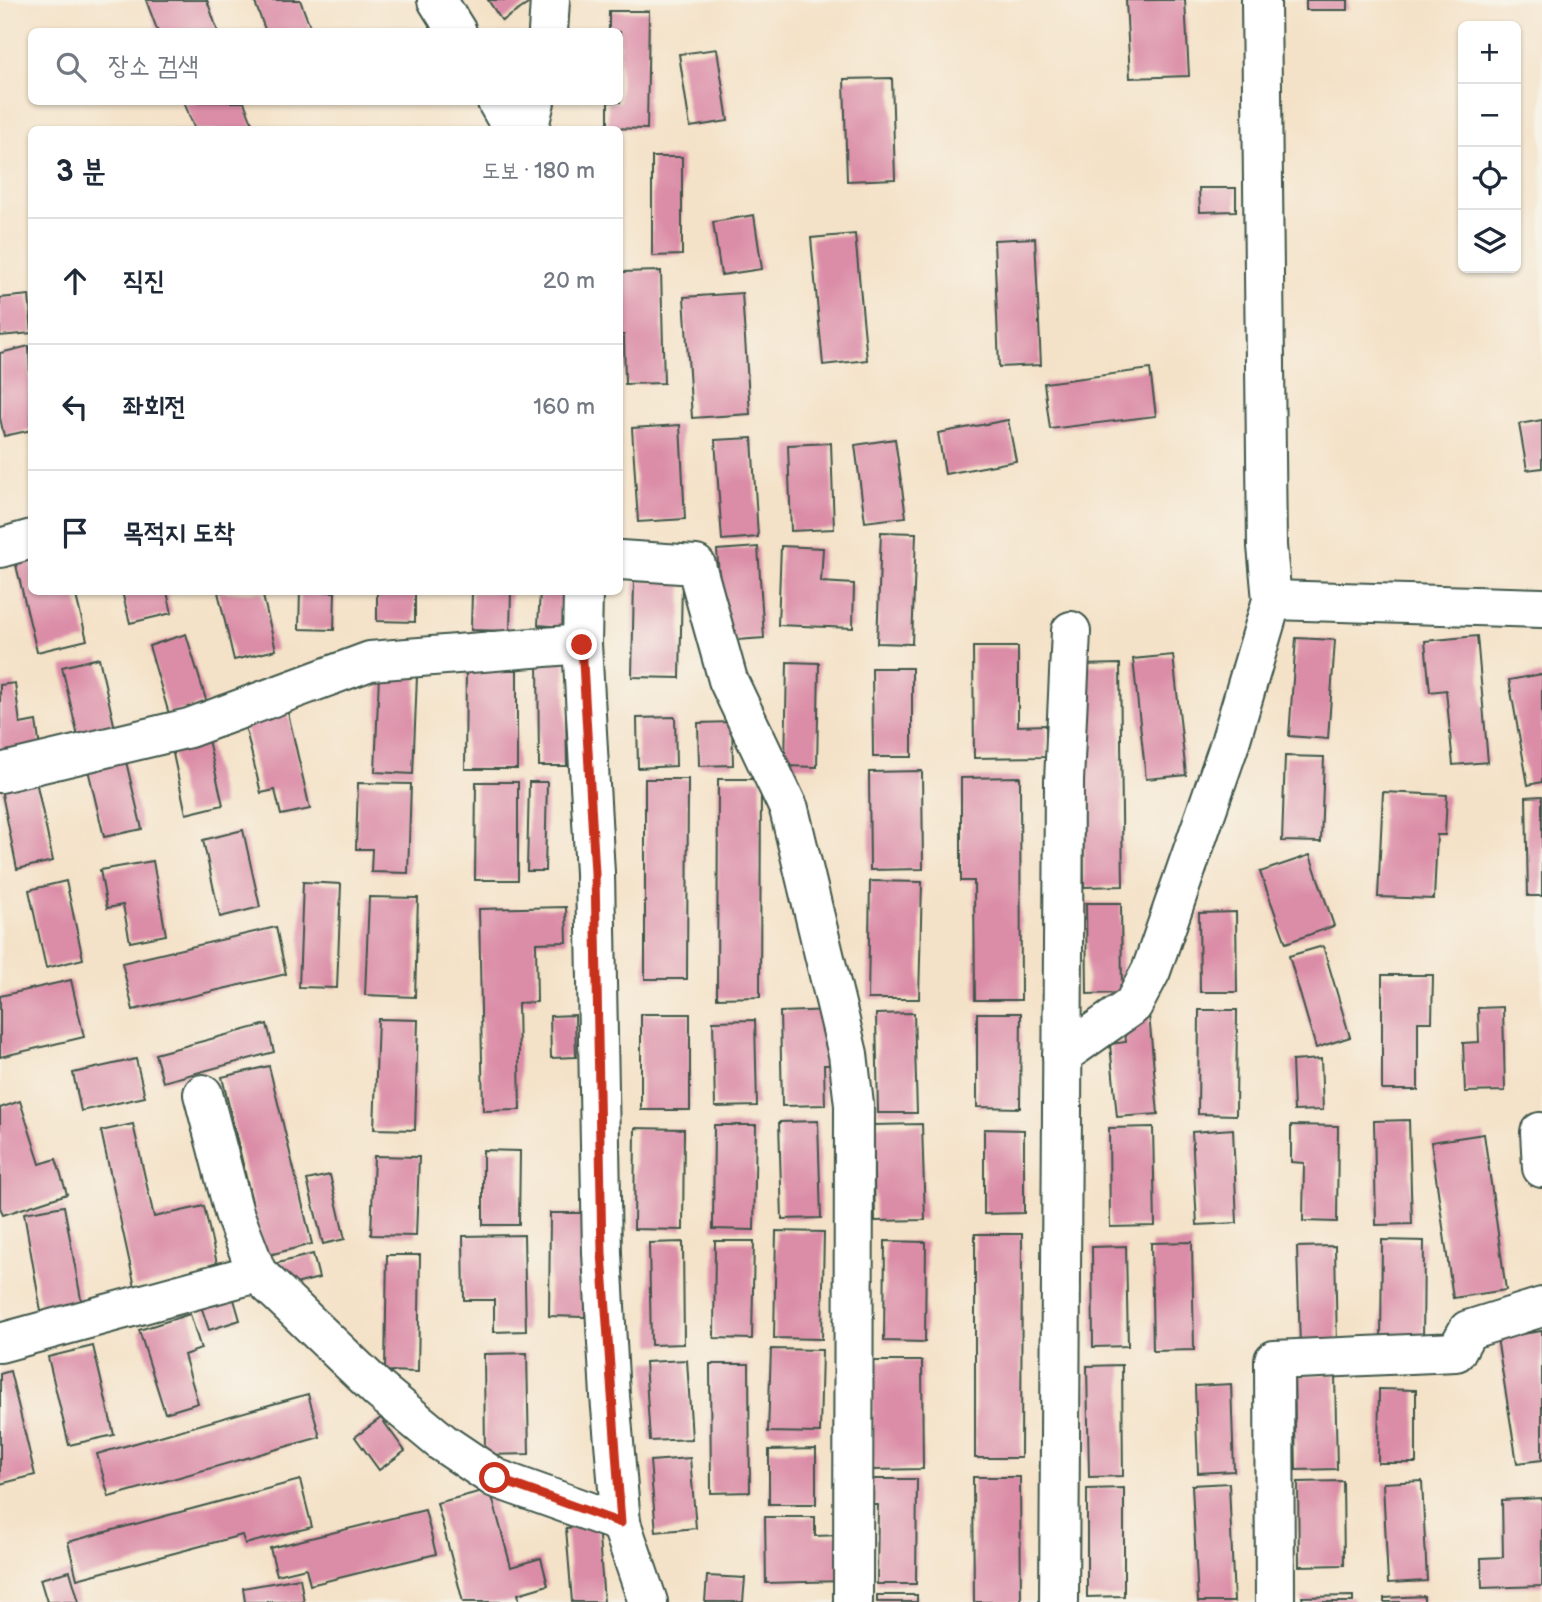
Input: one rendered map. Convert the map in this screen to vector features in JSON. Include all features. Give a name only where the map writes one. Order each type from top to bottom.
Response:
[{"type":"street","points":[[436,0],[454,28]]},
{"type":"street","points":[[548,28],[550,0]]},
{"type":"street","points":[[1062,1055],[1133,1005],[1151,971],[1229,746],[1272,600],[1267,546],[1261,0]]},
{"type":"street","points":[[499,105],[511,126]]},
{"type":"street","points":[[529,126],[534,105]]},
{"type":"street","points":[[0,548],[28,541]]},
{"type":"street","points":[[623,560],[696,565],[728,680],[789,809],[848,1054],[853,1105],[853,1602]]},
{"type":"street","points":[[583,595],[582,645],[595,873],[602,1253],[621,1523],[648,1602]]},
{"type":"street","points":[[1272,600],[1542,608]]},
{"type":"street","points":[[1059,1602],[1064,781],[1071,631]]},
{"type":"street","points":[[0,774],[189,728],[370,661],[582,645]]},
{"type":"street","points":[[203,1094],[234,1213],[257,1273],[379,1390],[443,1443],[495,1478],[621,1523]]},
{"type":"street","points":[[0,1343],[257,1273]]},
{"type":"street","points":[[1275,1602],[1274,1360],[1455,1352],[1468,1330],[1542,1307]]},
{"type":"building","points":[[146,0],[207,0],[217,28],[156,28]]},
{"type":"building","points":[[254,0],[300,0],[310,28],[264,28]]},
{"type":"building","points":[[488,0],[534,0],[502,21]]},
{"type":"building","points":[[1126,0],[1185,0],[1189,76],[1130,78]]},
{"type":"building","points":[[1306,0],[1348,0],[1348,10],[1306,10]]},
{"type":"building","points":[[609,11],[649,11],[647,129],[608,126],[608,105],[623,105],[623,28],[609,28]]},
{"type":"building","points":[[717,49],[728,121],[690,127],[679,54]]},
{"type":"building","points":[[892,78],[895,179],[847,181],[844,79]]},
{"type":"building","points":[[185,105],[245,105],[253,126],[193,126]]},
{"type":"building","points":[[652,157],[682,157],[682,255],[652,256]]},
{"type":"building","points":[[1199,188],[1236,188],[1236,211],[1200,212]]},
{"type":"building","points":[[754,215],[762,269],[721,275],[713,222]]},
{"type":"building","points":[[855,234],[867,360],[823,365],[811,238]]},
{"type":"building","points":[[1035,238],[1041,365],[999,367],[994,240]]},
{"type":"building","points":[[661,271],[664,383],[625,384],[623,272]]},
{"type":"building","points":[[742,293],[750,414],[692,418],[684,297]]},
{"type":"building","points":[[28,295],[28,333],[0,336],[0,298]]},
{"type":"building","points":[[28,346],[28,431],[4,436],[0,418],[0,353]]},
{"type":"building","points":[[1150,369],[1156,416],[1050,429],[1044,383]]},
{"type":"building","points":[[1008,420],[1016,461],[945,474],[938,433]]},
{"type":"building","points":[[1542,420],[1542,468],[1527,470],[1519,424]]},
{"type":"building","points":[[680,425],[685,519],[638,522],[632,428]]},
{"type":"building","points":[[752,438],[758,537],[722,540],[715,440]]},
{"type":"building","points":[[895,439],[906,517],[865,522],[855,445]]},
{"type":"building","points":[[831,443],[834,529],[791,531],[788,445]]},
{"type":"building","points":[[881,532],[916,533],[912,644],[877,643]]},
{"type":"building","points":[[781,546],[823,548],[821,582],[854,584],[853,628],[778,625]]},
{"type":"building","points":[[758,547],[764,638],[724,641],[717,550]]},
{"type":"building","points":[[28,558],[28,595],[76,595],[87,640],[37,652],[15,561]]},
{"type":"building","points":[[634,581],[682,582],[680,678],[632,677]]},
{"type":"building","points":[[123,595],[168,595],[172,613],[130,623]]},
{"type":"building","points":[[219,595],[263,595],[276,650],[234,660]]},
{"type":"building","points":[[300,595],[335,595],[334,630],[299,629]]},
{"type":"building","points":[[377,595],[415,595],[415,622],[377,621]]},
{"type":"building","points":[[472,595],[511,595],[510,631],[471,630]]},
{"type":"building","points":[[540,595],[565,595],[563,627],[538,625]]},
{"type":"building","points":[[186,634],[207,703],[169,714],[149,646]]},
{"type":"building","points":[[1477,636],[1488,762],[1453,765],[1446,690],[1430,692],[1425,641]]},
{"type":"building","points":[[1296,638],[1335,640],[1328,739],[1289,736]]},
{"type":"building","points":[[973,647],[1018,647],[1018,726],[1046,725],[1046,757],[974,758]]},
{"type":"building","points":[[1173,655],[1186,775],[1146,779],[1133,659]]},
{"type":"building","points":[[565,656],[567,766],[539,766],[538,657]]},
{"type":"building","points":[[99,658],[116,733],[79,741],[62,667]]},
{"type":"building","points":[[787,662],[819,663],[817,767],[785,766]]},
{"type":"building","points":[[1120,664],[1123,886],[1084,887],[1081,665]]},
{"type":"building","points":[[872,668],[912,668],[912,757],[873,757]]},
{"type":"building","points":[[466,669],[517,670],[517,769],[465,769]]},
{"type":"building","points":[[1542,674],[1542,782],[1528,785],[1509,680]]},
{"type":"building","points":[[379,675],[417,676],[413,774],[375,772]]},
{"type":"building","points":[[15,683],[20,724],[36,721],[40,748],[0,753],[0,685]]},
{"type":"building","points":[[286,704],[310,809],[281,815],[275,790],[261,793],[242,713]]},
{"type":"building","points":[[675,717],[676,766],[638,768],[637,718]]},
{"type":"building","points":[[732,722],[733,765],[699,766],[698,723]]},
{"type":"building","points":[[208,740],[223,805],[186,814],[172,749]]},
{"type":"building","points":[[124,753],[142,829],[104,837],[86,761]]},
{"type":"building","points":[[1285,756],[1324,757],[1321,842],[1282,841]]},
{"type":"building","points":[[922,771],[923,869],[870,870],[869,772]]},
{"type":"building","points":[[35,776],[53,861],[17,869],[0,784]]},
{"type":"building","points":[[1020,777],[1021,1000],[975,1000],[974,881],[961,881],[961,778]]},
{"type":"building","points":[[645,779],[688,779],[687,979],[645,979]]},
{"type":"building","points":[[718,779],[761,779],[760,997],[717,998]]},
{"type":"building","points":[[476,782],[518,782],[518,880],[475,880]]},
{"type":"building","points":[[529,782],[547,782],[545,871],[527,871]]},
{"type":"building","points":[[358,783],[411,784],[408,873],[371,872],[372,849],[356,849]]},
{"type":"building","points":[[1383,792],[1447,795],[1445,835],[1437,835],[1434,899],[1378,897]]},
{"type":"building","points":[[1542,796],[1542,896],[1528,896],[1526,797]]},
{"type":"building","points":[[243,830],[260,907],[220,917],[203,840]]},
{"type":"building","points":[[1310,855],[1334,926],[1286,943],[1260,872]]},
{"type":"building","points":[[153,861],[166,935],[130,942],[123,905],[107,908],[100,870]]},
{"type":"building","points":[[66,881],[83,959],[46,968],[29,890]]},
{"type":"building","points":[[870,881],[922,882],[919,999],[868,999]]},
{"type":"building","points":[[303,882],[341,884],[337,988],[299,987]]},
{"type":"building","points":[[369,897],[418,898],[415,997],[365,995]]},
{"type":"building","points":[[1086,903],[1121,903],[1122,993],[1087,994]]},
{"type":"building","points":[[566,907],[567,942],[536,943],[537,1002],[518,1003],[520,1110],[483,1111],[479,909]]},
{"type":"building","points":[[1236,912],[1237,992],[1200,992],[1199,913]]},
{"type":"building","points":[[276,927],[286,974],[133,1010],[122,963]]},
{"type":"building","points":[[1323,946],[1350,1037],[1316,1048],[1289,956]]},
{"type":"building","points":[[1382,975],[1433,975],[1432,1022],[1418,1022],[1418,1090],[1382,1090]]},
{"type":"building","points":[[71,980],[84,1037],[0,1057],[0,996]]},
{"type":"building","points":[[1503,1007],[1505,1091],[1465,1092],[1463,1043],[1479,1042],[1478,1008]]},
{"type":"building","points":[[833,1010],[834,1065],[824,1065],[825,1105],[782,1106],[780,1012]]},
{"type":"building","points":[[1199,1010],[1237,1010],[1236,1115],[1198,1114]]},
{"type":"building","points":[[914,1013],[917,1113],[878,1113],[876,1014]]},
{"type":"building","points":[[977,1013],[1021,1013],[1020,1108],[977,1107]]},
{"type":"building","points":[[641,1014],[690,1014],[690,1110],[641,1110]]},
{"type":"building","points":[[1149,1014],[1158,1114],[1117,1117],[1110,1044],[1126,1042],[1124,1017]]},
{"type":"building","points":[[575,1015],[576,1057],[551,1058],[550,1016]]},
{"type":"building","points":[[378,1019],[418,1020],[415,1130],[374,1129]]},
{"type":"building","points":[[755,1020],[757,1106],[715,1107],[713,1021]]},
{"type":"building","points":[[267,1024],[274,1052],[163,1082],[155,1054]]},
{"type":"building","points":[[136,1059],[145,1097],[81,1111],[73,1073]]},
{"type":"building","points":[[1321,1059],[1323,1110],[1294,1111],[1292,1061]]},
{"type":"building","points":[[269,1066],[312,1244],[265,1256],[222,1077]]},
{"type":"building","points":[[20,1101],[40,1164],[56,1159],[67,1194],[3,1215],[0,1207],[0,1108]]},
{"type":"building","points":[[1409,1120],[1412,1224],[1376,1225],[1374,1121]]},
{"type":"building","points":[[818,1121],[821,1218],[782,1219],[779,1122]]},
{"type":"building","points":[[133,1124],[154,1217],[204,1206],[218,1268],[135,1287],[101,1131]]},
{"type":"building","points":[[922,1124],[925,1220],[875,1221],[873,1125]]},
{"type":"building","points":[[714,1125],[756,1125],[754,1230],[713,1229]]},
{"type":"building","points":[[1291,1125],[1338,1126],[1337,1222],[1303,1221],[1304,1163],[1291,1162]]},
{"type":"building","points":[[1153,1127],[1155,1226],[1110,1227],[1109,1128]]},
{"type":"building","points":[[635,1128],[684,1129],[683,1230],[634,1229]]},
{"type":"building","points":[[984,1129],[1024,1130],[1024,1213],[984,1214]]},
{"type":"building","points":[[1233,1129],[1237,1223],[1197,1225],[1192,1132]]},
{"type":"building","points":[[1484,1134],[1506,1290],[1453,1298],[1431,1142]]},
{"type":"building","points":[[483,1150],[520,1151],[519,1225],[483,1225]]},
{"type":"building","points":[[374,1156],[419,1157],[416,1236],[371,1235]]},
{"type":"building","points":[[330,1175],[345,1239],[323,1244],[307,1180]]},
{"type":"building","points":[[64,1206],[83,1310],[42,1317],[24,1213]]},
{"type":"building","points":[[550,1213],[588,1213],[585,1317],[549,1316]]},
{"type":"building","points":[[776,1231],[824,1232],[822,1339],[774,1338]]},
{"type":"building","points":[[975,1234],[1022,1234],[1021,1458],[975,1458]]},
{"type":"building","points":[[524,1235],[526,1331],[494,1332],[494,1300],[464,1300],[463,1236]]},
{"type":"building","points":[[1382,1240],[1424,1241],[1423,1345],[1381,1344]]},
{"type":"building","points":[[715,1241],[754,1241],[752,1339],[714,1338]]},
{"type":"building","points":[[885,1241],[926,1242],[925,1342],[884,1341]]},
{"type":"building","points":[[683,1242],[684,1344],[651,1345],[649,1243]]},
{"type":"building","points":[[1192,1242],[1194,1350],[1153,1351],[1151,1243]]},
{"type":"building","points":[[1126,1246],[1128,1346],[1093,1347],[1092,1247]]},
{"type":"building","points":[[1335,1246],[1337,1346],[1300,1347],[1297,1247]]},
{"type":"building","points":[[313,1254],[319,1278],[280,1288],[274,1264]]},
{"type":"building","points":[[387,1255],[420,1255],[418,1372],[385,1371]]},
{"type":"building","points":[[233,1296],[240,1320],[209,1330],[201,1306]]},
{"type":"building","points":[[190,1314],[201,1349],[184,1355],[198,1403],[165,1413],[139,1330]]},
{"type":"building","points":[[1542,1331],[1542,1460],[1517,1463],[1497,1338]]},
{"type":"building","points":[[93,1346],[114,1435],[69,1445],[48,1357]]},
{"type":"building","points":[[771,1349],[822,1350],[820,1433],[768,1432]]},
{"type":"building","points":[[527,1353],[529,1454],[485,1455],[484,1354]]},
{"type":"building","points":[[687,1360],[692,1439],[650,1441],[645,1362]]},
{"type":"building","points":[[873,1361],[922,1361],[923,1469],[873,1470]]},
{"type":"building","points":[[710,1364],[749,1364],[750,1492],[711,1493]]},
{"type":"building","points":[[1122,1365],[1123,1476],[1089,1477],[1087,1366]]},
{"type":"building","points":[[10,1371],[35,1475],[0,1484],[0,1374]]},
{"type":"building","points":[[1335,1374],[1337,1469],[1296,1470],[1294,1375]]},
{"type":"building","points":[[1231,1384],[1234,1471],[1198,1473],[1195,1386]]},
{"type":"building","points":[[1379,1389],[1416,1390],[1416,1463],[1378,1463]]},
{"type":"building","points":[[308,1394],[320,1437],[109,1497],[97,1454]]},
{"type":"building","points":[[381,1418],[405,1451],[379,1470],[355,1437]]},
{"type":"building","points":[[816,1449],[816,1504],[769,1504],[769,1450]]},
{"type":"building","points":[[690,1458],[696,1528],[656,1532],[650,1461]]},
{"type":"building","points":[[973,1477],[1020,1477],[1021,1602],[974,1602]]},
{"type":"building","points":[[861,1479],[917,1479],[916,1584],[877,1584],[878,1505],[861,1505]]},
{"type":"building","points":[[300,1480],[312,1527],[245,1544],[242,1535],[77,1579],[68,1542]]},
{"type":"building","points":[[1343,1481],[1344,1565],[1299,1566],[1298,1482]]},
{"type":"building","points":[[1422,1481],[1427,1581],[1388,1583],[1383,1483]]},
{"type":"building","points":[[1229,1483],[1234,1602],[1198,1602],[1192,1485]]},
{"type":"building","points":[[1124,1488],[1124,1596],[1087,1597],[1087,1489]]},
{"type":"building","points":[[490,1489],[511,1567],[541,1558],[548,1585],[518,1594],[520,1602],[463,1602],[437,1503]]},
{"type":"building","points":[[1542,1498],[1542,1586],[1482,1588],[1481,1558],[1503,1557],[1502,1500]]},
{"type":"building","points":[[425,1510],[436,1554],[310,1585],[306,1568],[277,1575],[270,1548]]},
{"type":"building","points":[[765,1517],[815,1517],[815,1536],[843,1535],[844,1581],[766,1583]]},
{"type":"building","points":[[598,1525],[604,1602],[572,1602],[566,1528]]},
{"type":"building","points":[[70,1571],[79,1602],[47,1602],[40,1579]]},
{"type":"building","points":[[707,1576],[745,1578],[743,1602],[705,1602]]},
{"type":"building","points":[[300,1578],[304,1602],[245,1602],[243,1588]]},
{"type":"building","points":[[877,1595],[917,1595],[917,1602],[877,1602]]},
{"type":"building","points":[[1353,1596],[1353,1602],[1303,1602],[1302,1597]]},
{"type":"building","points":[[1424,1596],[1424,1602],[1384,1602],[1384,1598]]},
{"type":"route","points":[[495,1478],[621,1523],[602,1253],[595,873],[582,645]]}]
